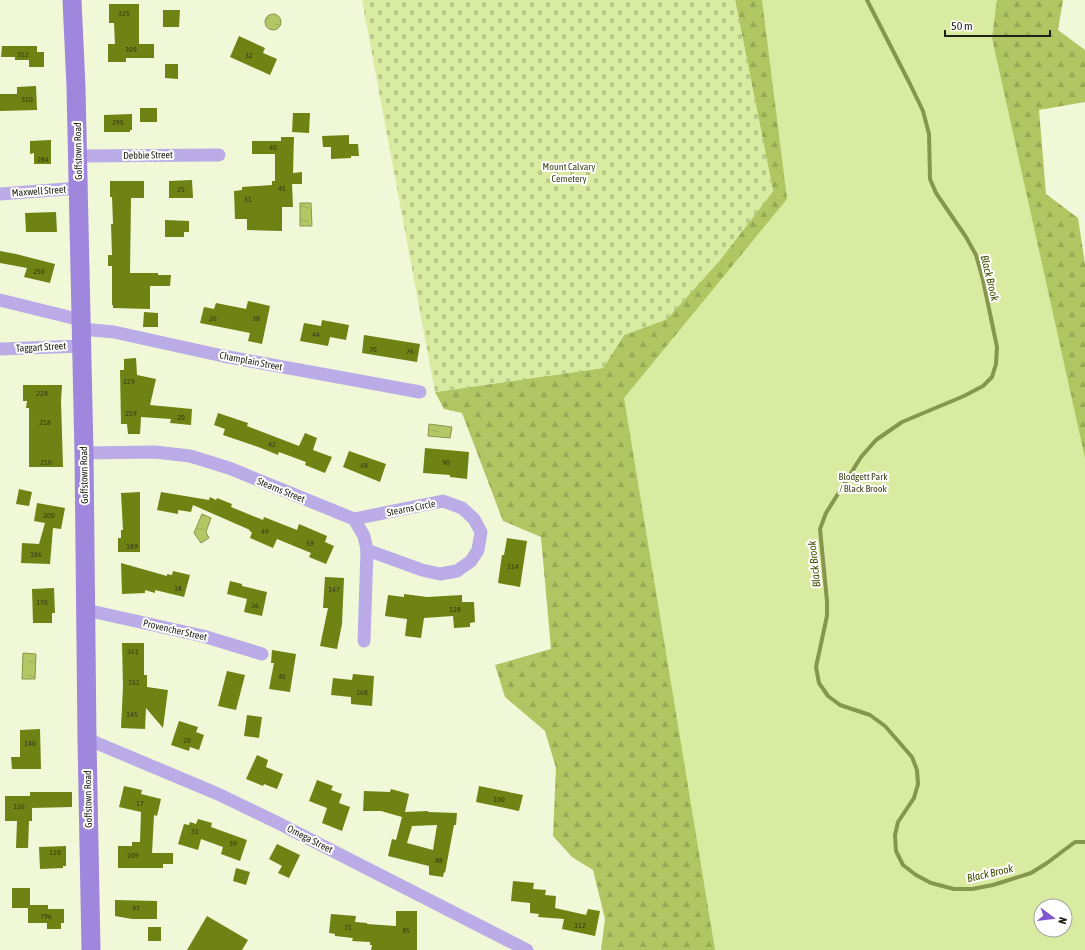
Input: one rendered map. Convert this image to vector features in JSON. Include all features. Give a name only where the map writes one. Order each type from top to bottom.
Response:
[{"type":"main road","name":"Goffstown Road","points":[[72,0],[79,188],[91,950]]},
{"type":"street","name":"Debbie Street","points":[[78,156],[219,155]]},
{"type":"street","name":"Maxwell Street","points":[[0,194],[79,188]]},
{"type":"street","points":[[0,300],[81,332]]},
{"type":"street","name":"Taggart Street","points":[[0,349],[81,332]]},
{"type":"street","name":"Champlain Street","points":[[81,332],[114,332],[250,361],[420,392]]},
{"type":"street","name":"Stearns Street","points":[[84,453],[155,452],[190,456],[229,468],[354,519]]},
{"type":"street","name":"Stearns Circle","points":[[354,519],[443,501],[462,508],[474,519],[481,532],[478,550],[471,561],[457,571],[440,574],[422,570],[366,550]]},
{"type":"street","points":[[354,519],[364,536],[366,550],[364,641]]},
{"type":"street","name":"Provencher Street","points":[[86,610],[203,636],[262,654]]},
{"type":"street","name":"Omega Street","points":[[87,739],[218,794],[527,950]]},
{"type":"green space","name":"Mount Calvary Cemetery","points":[[362,0],[735,0],[773,191],[720,260],[667,319],[624,335],[603,368],[435,392]]},
{"type":"green space","name":"Blodgett Park / Black Brook","points":[[735,0],[1063,0],[1058,30],[1085,50],[1085,102],[1039,110],[1046,194],[1078,218],[1085,264],[1085,768],[1040,894],[1048,898],[1033,898],[1033,938],[1050,938],[1063,950],[601,950],[605,919],[593,870],[572,857],[553,836],[556,768],[545,731],[505,697],[495,665],[551,649],[541,537],[503,521],[462,413],[444,409],[435,392],[603,368],[624,335],[667,319],[720,260],[773,191]]},
{"type":"green space","name":"Blodgett Park / Black Brook","points":[[762,0],[997,0],[992,38],[1085,458],[1085,950],[715,950],[624,398],[787,199]]},
{"type":"water","points":[[273,14],[279,16],[281,22],[279,28],[273,30],[267,28],[265,22],[267,16]]},
{"type":"water","points":[[300,203],[311,203],[312,226],[300,226]]},
{"type":"water","points":[[429,424],[452,427],[450,438],[428,436]]},
{"type":"water","points":[[202,514],[211,518],[206,532],[209,538],[201,543],[194,533]]},
{"type":"water","points":[[23,653],[36,654],[35,679],[22,679]]},
{"type":"building","points":[[109,4],[139,4],[139,44],[154,44],[154,58],[126,58],[126,62],[108,62],[108,44],[115,44],[114,23],[109,23]]},
{"type":"building","points":[[163,10],[180,10],[179,27],[163,27]]},
{"type":"building","points":[[239,36],[265,48],[263,53],[277,59],[270,75],[230,57]]},
{"type":"building","points":[[2,46],[37,46],[37,52],[44,52],[44,67],[29,67],[29,60],[15,60],[15,57],[1,57]]},
{"type":"building","points":[[165,64],[178,64],[178,79],[165,78]]},
{"type":"building","points":[[36,86],[37,110],[0,111],[0,94],[17,94],[17,87]]},
{"type":"building","points":[[140,108],[157,108],[157,122],[140,122]]},
{"type":"building","points":[[293,113],[310,113],[309,133],[292,132]]},
{"type":"building","points":[[132,114],[132,130],[130,130],[130,132],[104,132],[104,115]]},
{"type":"building","points":[[349,135],[349,144],[358,144],[359,156],[331,159],[331,147],[323,147],[322,136]]},
{"type":"building","points":[[281,137],[294,137],[293,173],[302,172],[302,184],[292,184],[293,207],[282,207],[282,231],[247,230],[247,219],[235,219],[234,191],[242,190],[242,187],[272,185],[272,181],[275,181],[275,154],[252,154],[252,141],[281,141]]},
{"type":"building","points":[[51,140],[51,164],[34,164],[34,153],[30,154],[30,141]]},
{"type":"building","points":[[192,180],[193,198],[169,198],[169,181]]},
{"type":"building","points":[[110,181],[144,181],[144,198],[131,198],[130,273],[158,273],[158,275],[171,275],[170,286],[150,286],[150,309],[113,308],[112,305],[112,266],[108,266],[108,255],[112,255],[111,224],[113,224]]},
{"type":"building","points":[[56,212],[57,232],[26,232],[25,213]]},
{"type":"building","points":[[165,220],[189,221],[189,232],[184,232],[184,237],[165,237]]},
{"type":"building","points":[[0,251],[55,264],[50,283],[24,277],[27,268],[0,263]]},
{"type":"building","points":[[248,301],[270,306],[262,344],[248,341],[250,333],[200,323],[204,307],[214,309],[216,303],[246,309]]},
{"type":"building","points":[[144,312],[158,313],[158,327],[143,327]]},
{"type":"building","points":[[322,320],[349,325],[346,340],[330,337],[328,346],[300,341],[304,323],[321,326]]},
{"type":"building","points":[[364,335],[420,344],[417,362],[362,353]]},
{"type":"building","points":[[136,358],[137,375],[156,379],[150,405],[192,409],[191,425],[170,423],[171,419],[141,417],[140,434],[128,434],[127,424],[121,424],[120,370],[124,370],[124,359]]},
{"type":"building","points":[[23,385],[62,385],[63,467],[29,467],[29,408],[26,408],[27,401],[23,401]]},
{"type":"building","points":[[218,413],[248,423],[247,426],[299,446],[305,433],[317,438],[313,450],[332,457],[325,473],[305,465],[306,462],[279,452],[278,455],[223,435],[225,429],[214,425]]},
{"type":"building","points":[[425,448],[469,452],[467,479],[450,477],[450,475],[423,473]]},
{"type":"building","points":[[349,451],[386,464],[380,482],[343,467]]},
{"type":"building","points":[[19,489],[32,492],[29,506],[16,504]]},
{"type":"building","points":[[140,492],[140,552],[118,552],[118,538],[121,538],[121,530],[123,530],[121,493]]},
{"type":"building","points":[[161,492],[209,500],[210,497],[216,500],[217,498],[232,504],[231,507],[263,520],[264,517],[297,530],[299,524],[327,536],[325,542],[334,546],[326,564],[309,557],[311,553],[277,539],[273,548],[250,538],[252,532],[249,531],[250,530],[193,505],[191,512],[178,510],[178,514],[157,510]]},
{"type":"building","points":[[37,503],[65,508],[61,529],[53,528],[50,564],[21,563],[22,543],[39,544],[45,523],[34,521]]},
{"type":"building","points":[[507,538],[527,541],[520,587],[498,583],[502,555],[504,555]]},
{"type":"building","points":[[121,563],[167,576],[167,574],[172,575],[173,571],[190,575],[184,597],[155,590],[155,593],[145,590],[145,593],[122,594]]},
{"type":"building","points":[[325,577],[344,578],[342,624],[337,649],[320,646],[328,608],[323,608]]},
{"type":"building","points":[[230,581],[242,584],[242,586],[267,592],[262,616],[244,612],[247,599],[227,594]]},
{"type":"building","points":[[54,588],[55,613],[52,613],[52,623],[33,623],[32,589]]},
{"type":"building","points":[[404,594],[427,597],[462,595],[462,602],[474,602],[475,622],[470,623],[470,627],[454,628],[453,616],[424,618],[421,638],[405,636],[407,619],[385,616],[388,595],[404,597]]},
{"type":"building","points":[[122,643],[144,643],[144,675],[147,675],[147,687],[168,690],[163,728],[146,708],[145,729],[121,728],[123,686]]},
{"type":"building","points":[[272,650],[296,654],[290,692],[269,689],[274,663],[271,663]]},
{"type":"building","points":[[227,671],[245,675],[236,710],[218,706]]},
{"type":"building","points":[[353,674],[374,676],[372,706],[351,704],[351,697],[331,695],[333,678],[352,680]]},
{"type":"building","points":[[247,715],[262,717],[259,738],[244,736]]},
{"type":"building","points":[[179,721],[198,727],[196,732],[204,735],[199,750],[190,747],[189,751],[171,745]]},
{"type":"building","points":[[40,729],[41,769],[12,769],[11,757],[20,757],[20,730]]},
{"type":"building","points":[[257,755],[268,760],[266,767],[283,774],[277,789],[264,784],[263,786],[246,779]]},
{"type":"building","points":[[317,780],[333,786],[331,790],[342,794],[339,803],[350,807],[342,831],[322,823],[327,808],[309,801]]},
{"type":"building","points":[[124,786],[142,790],[141,794],[161,799],[157,816],[154,815],[152,853],[173,853],[173,864],[163,864],[163,868],[118,868],[118,846],[132,846],[132,842],[140,842],[141,812],[119,807]]},
{"type":"building","points":[[479,786],[523,795],[519,811],[476,802]]},
{"type":"building","points":[[391,789],[409,794],[405,812],[428,811],[457,813],[456,825],[454,825],[443,877],[429,875],[429,866],[388,856],[392,839],[396,840],[402,817],[381,811],[363,811],[364,791],[390,792]],"holes":[[[437,825],[433,850],[407,843],[412,826]]]},
{"type":"building","points":[[30,792],[72,792],[72,807],[32,808],[32,821],[29,821],[28,848],[16,848],[17,821],[5,821],[5,796],[30,796]]},
{"type":"building","points":[[198,819],[212,823],[211,827],[247,840],[240,861],[221,854],[223,847],[201,839],[198,850],[178,844],[184,824],[189,825],[190,822],[196,824]]},
{"type":"building","points":[[277,844],[300,855],[289,878],[278,873],[282,866],[269,859]]},
{"type":"building","points":[[66,846],[66,866],[63,866],[63,868],[40,869],[39,847]]},
{"type":"building","points":[[236,868],[250,872],[246,885],[233,881]]},
{"type":"building","points":[[513,881],[534,883],[533,889],[546,890],[545,895],[556,896],[555,908],[586,915],[588,909],[600,911],[595,936],[562,929],[564,919],[538,917],[539,914],[530,913],[530,903],[511,901]]},
{"type":"building","points":[[12,888],[30,888],[30,905],[48,905],[48,909],[64,909],[64,923],[61,923],[61,929],[47,929],[47,923],[28,923],[28,908],[12,908]]},
{"type":"building","points":[[115,900],[157,901],[157,919],[132,919],[115,916]]},
{"type":"building","points":[[396,911],[417,911],[417,950],[371,950],[372,945],[370,945],[370,942],[352,941],[353,938],[335,936],[335,934],[329,933],[331,914],[356,916],[355,922],[396,926]]},
{"type":"building","points":[[207,916],[248,940],[242,950],[187,950]]},
{"type":"building","points":[[148,927],[161,927],[161,941],[148,941]]},
{"type":"waterway","name":"Black Brook","points":[[867,0],[923,111],[929,134],[930,179],[936,193],[966,237],[976,255],[983,280],[997,347],[996,364],[992,377],[983,386],[964,396],[902,422],[876,440],[861,457],[826,513],[820,529],[827,601],[827,616],[816,667],[819,683],[828,696],[840,705],[870,715],[885,726],[912,757],[917,770],[918,784],[914,798],[898,822],[895,835],[896,851],[903,865],[916,875],[931,883],[954,889],[972,889],[993,885],[1031,873],[1075,842],[1085,842]]}]
